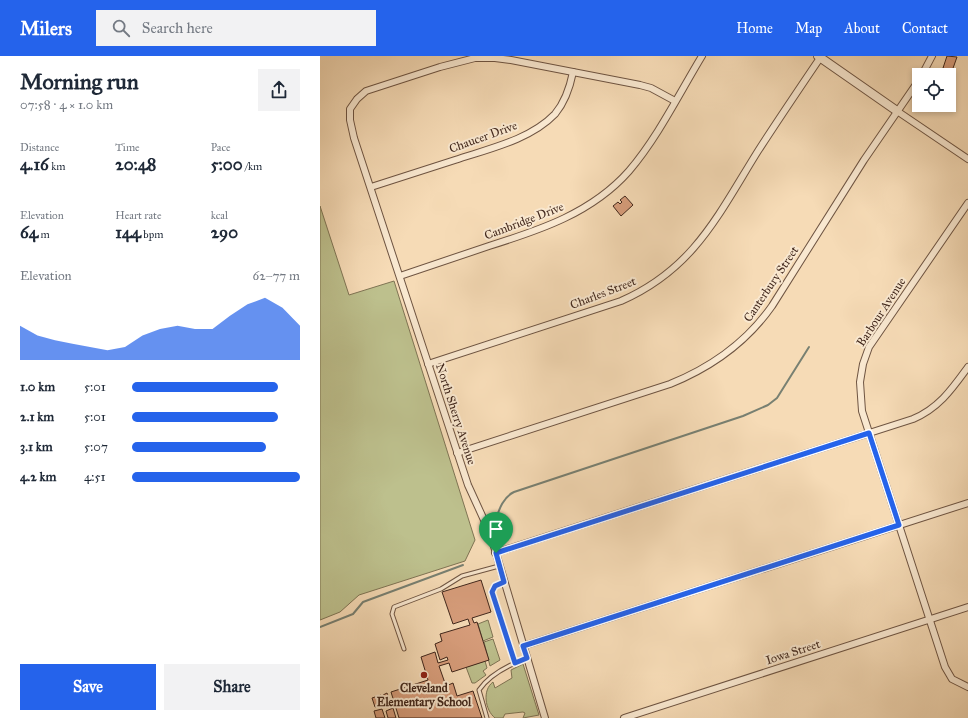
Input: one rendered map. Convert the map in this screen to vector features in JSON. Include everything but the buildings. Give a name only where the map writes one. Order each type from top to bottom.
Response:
[{"type":"street","name":"Cambridge Drive","points":[[400,276],[557,223],[592,202],[617,183],[629,171],[647,148],[702,56]]},
{"type":"street","points":[[926,68],[932,56]]},
{"type":"street","points":[[819,57],[968,159]]},
{"type":"street","name":"Charles Street","points":[[428,364],[621,300],[649,286],[674,269],[711,228],[819,57]]},
{"type":"street","name":"North Sherry Avenue","points":[[546,718],[496,553],[487,526],[468,485],[457,453],[354,138],[350,114],[353,104],[366,91],[469,59],[495,58],[573,72]]},
{"type":"street","points":[[573,72],[651,88],[675,101]]},
{"type":"street","name":"Chaucer Drive","points":[[371,187],[486,150],[536,128],[548,120],[560,107],[568,92],[573,72]]},
{"type":"street","name":"Canterbury Street","points":[[457,453],[670,384],[699,371],[727,353],[752,330],[772,306],[864,160],[912,90]]},
{"type":"street","name":"Barbour Avenue","points":[[968,203],[869,348],[863,364],[859,390],[862,411],[947,672],[952,679],[968,687]]},
{"type":"street","points":[[496,553],[869,433],[914,420],[934,408],[944,399],[968,367]]},
{"type":"street","points":[[523,646],[968,503]]},
{"type":"street","name":"Iowa Street","points":[[624,718],[968,607]]},
{"type":"lane","points":[[404,649],[392,614],[394,607],[441,589],[462,576],[499,566]]},
{"type":"lane","points":[[504,582],[495,586],[492,592],[515,663]]},
{"type":"lane","points":[[487,718],[479,690],[488,681],[515,663],[527,658]]},
{"type":"green space","points":[[320,206],[349,295],[394,281],[475,540],[465,561],[359,595],[340,612],[320,620]]},
{"type":"green space","points":[[488,620],[493,637],[483,641],[478,624]]},
{"type":"green space","points":[[493,639],[500,660],[490,666],[484,642]]},
{"type":"green space","points":[[485,661],[487,668],[483,671],[486,675],[475,683],[472,683],[466,667]]},
{"type":"green space","points":[[523,664],[539,715],[523,718],[525,713],[523,712],[505,714],[503,718],[495,718],[487,705],[487,690],[493,682],[495,688],[512,678],[511,670]]},
{"type":"waterway","points":[[493,527],[503,502],[514,492],[743,416],[768,405],[777,398],[809,347]]},
{"type":"waterway","points":[[320,627],[353,614],[363,602],[463,565]]},
{"type":"place","name":"Cleveland Elementary School","points":[[424,675]]},
{"type":"route","points":[[869,433],[899,525],[523,646],[527,658],[515,663],[492,592],[495,586],[504,582],[496,553],[869,433]]}]
